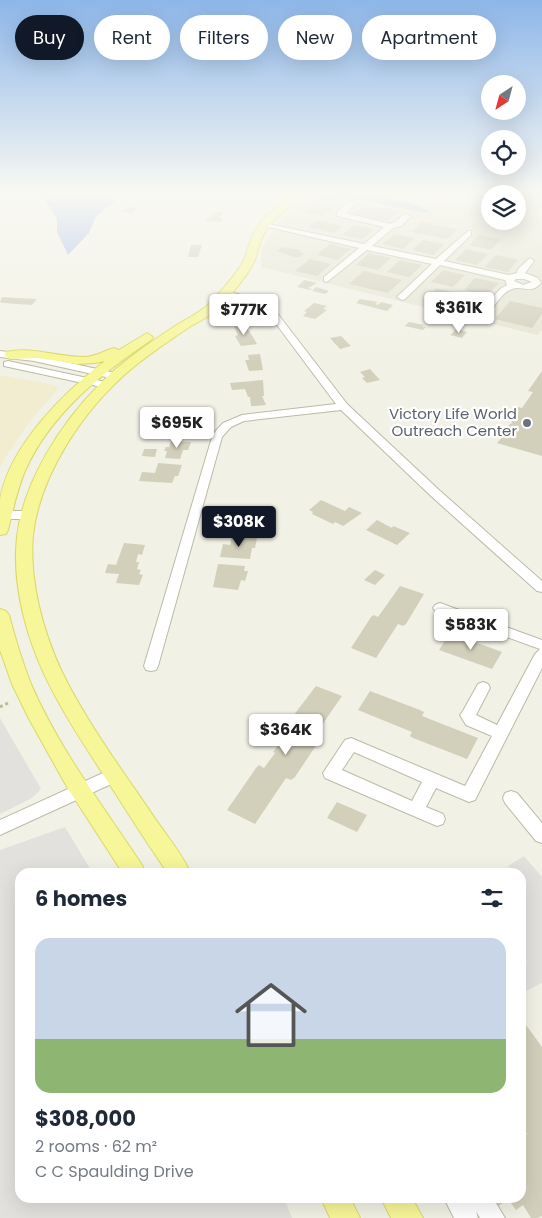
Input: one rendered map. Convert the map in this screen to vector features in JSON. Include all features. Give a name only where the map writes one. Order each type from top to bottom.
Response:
[{"type":"main road","points":[[0,530],[2,515],[10,491],[29,451],[59,408],[214,306],[223,292],[248,263],[252,251]]},
{"type":"main road","points":[[3,357],[37,354],[79,362],[97,360],[112,354],[200,302],[223,292]]},
{"type":"main road","points":[[159,327],[102,379],[53,454],[46,468],[30,515],[26,531],[25,559],[26,582],[35,628],[59,688],[176,868]]},
{"type":"main road","points":[[0,615],[13,664],[28,700],[47,734],[131,868]]},
{"type":"main road","points":[[338,1203],[345,1218]]},
{"type":"main road","points":[[398,1203],[408,1218]]},
{"type":"street","points":[[327,279],[361,251]]},
{"type":"street","points":[[384,251],[437,262],[512,282],[530,287],[537,284],[533,278],[521,276],[512,282],[504,290],[482,316]]},
{"type":"street","points":[[402,297],[449,251]]},
{"type":"street","points":[[521,276],[521,270],[530,261]]},
{"type":"street","points":[[223,292],[252,301],[271,311],[342,406],[435,493],[539,580]]},
{"type":"street","points":[[3,357],[46,371],[102,379]]},
{"type":"street","points":[[151,666],[218,436],[226,425],[242,418],[342,406]]},
{"type":"street","points":[[2,515],[30,515]]},
{"type":"street","points":[[440,608],[542,645]]},
{"type":"street","points":[[437,819],[331,773],[351,744],[469,795],[542,654]]},
{"type":"street","points":[[483,688],[468,715],[471,721],[501,733]]},
{"type":"street","points":[[0,828],[114,775]]},
{"type":"street","points":[[416,810],[432,779]]},
{"type":"street","points":[[511,798],[542,836]]},
{"type":"street","points":[[458,1203],[467,1218]]},
{"type":"street","points":[[484,1203],[494,1218]]},
{"type":"path","points":[[0,707],[8,704]]},
{"type":"shaded area","points":[[262,251],[542,251],[542,330],[538,335],[261,267]]},
{"type":"shaded area","points":[[0,375],[55,385],[58,389],[31,420],[0,468]]},
{"type":"shaded area","points":[[0,718],[41,789],[32,798],[0,814]]},
{"type":"shaded area","points":[[65,827],[90,868],[15,868],[15,1203],[286,1203],[292,1218],[0,1218],[0,850]]},
{"type":"shaded area","points":[[524,856],[542,877],[542,983],[526,991],[526,868],[510,868],[508,866]]},
{"type":"building","points":[[190,251],[200,251],[198,257],[188,257]]},
{"type":"building","points":[[277,251],[299,251],[305,254],[300,257],[294,257]]},
{"type":"building","points":[[322,251],[349,251],[337,260],[317,255]]},
{"type":"building","points":[[416,251],[437,251],[433,255]]},
{"type":"building","points":[[464,251],[488,254],[477,265],[455,260]]},
{"type":"building","points":[[369,253],[391,258],[378,270],[356,265]]},
{"type":"building","points":[[496,255],[518,260],[508,272],[485,267]]},
{"type":"building","points":[[310,259],[331,264],[317,276],[295,271]]},
{"type":"building","points":[[400,260],[422,265],[409,277],[387,272]]},
{"type":"building","points":[[443,270],[465,275],[453,287],[431,282]]},
{"type":"building","points":[[364,271],[402,280],[388,293],[349,284]]},
{"type":"building","points":[[475,278],[499,283],[487,295],[464,290]]},
{"type":"building","points":[[304,280],[317,283],[308,288],[312,289],[310,290],[297,287]]},
{"type":"building","points":[[316,287],[329,291],[325,294],[312,291]]},
{"type":"building","points":[[436,288],[476,298],[464,311],[423,301]]},
{"type":"building","points":[[2,297],[37,299],[32,305],[3,303],[0,302]]},
{"type":"building","points":[[360,299],[378,302],[375,304],[378,305],[381,302],[393,305],[387,311],[356,303]]},
{"type":"building","points":[[510,301],[542,308],[542,314],[532,328],[495,319]]},
{"type":"building","points":[[314,303],[327,306],[323,309],[327,310],[315,319],[303,316],[307,312],[304,311]]},
{"type":"building","points":[[409,322],[426,327],[423,330],[405,326]]},
{"type":"building","points":[[245,325],[257,344],[241,346],[235,336],[238,335],[234,327]]},
{"type":"building","points":[[457,329],[467,332],[462,338],[450,335]]},
{"type":"building","points":[[341,336],[351,346],[340,349],[330,338]]},
{"type":"building","points":[[260,354],[263,370],[249,371],[245,360],[249,360],[248,355]]},
{"type":"building","points":[[370,369],[380,380],[367,383],[362,378],[365,377],[360,372]]},
{"type":"building","name":"Victory Life World Outreach Center","points":[[542,371],[542,456],[497,443],[505,434],[503,434],[510,424],[513,423],[511,422],[519,411],[512,409],[514,406],[522,408],[533,392],[528,391]]},
{"type":"building","points":[[263,380],[264,396],[262,396],[266,405],[251,406],[250,397],[248,397],[245,389],[232,390],[230,383]]},
{"type":"building","points":[[171,441],[191,442],[188,450],[183,450],[180,459],[165,458],[167,451],[164,451],[166,447],[169,447]]},
{"type":"building","points":[[144,449],[157,449],[155,457],[142,456]]},
{"type":"building","points":[[158,463],[182,465],[178,476],[175,476],[172,483],[139,481],[142,472],[155,473]]},
{"type":"building","points":[[321,500],[345,511],[349,507],[362,513],[343,526],[335,522],[333,524],[312,514],[313,512],[309,510]]},
{"type":"building","points":[[377,520],[392,528],[393,526],[410,533],[397,545],[366,530]]},
{"type":"building","points":[[232,536],[257,538],[255,548],[252,548],[250,559],[220,557],[223,544],[230,545]]},
{"type":"building","points":[[124,543],[145,545],[142,555],[138,554],[136,562],[139,562],[137,569],[141,570],[139,574],[143,575],[139,585],[116,583],[119,574],[105,573],[108,564],[116,565]]},
{"type":"building","points":[[218,564],[245,566],[244,571],[248,571],[245,581],[241,580],[238,590],[213,587]]},
{"type":"building","points":[[375,570],[385,575],[375,585],[364,580]]},
{"type":"building","points":[[400,586],[424,594],[406,624],[403,626],[398,624],[376,658],[351,648],[371,617],[374,615],[378,617]]},
{"type":"building","points":[[450,633],[502,652],[492,669],[439,650]]},
{"type":"building","points":[[316,686],[342,696],[315,735],[321,737],[295,777],[291,780],[286,778],[255,824],[227,810],[256,768],[259,765],[264,768],[275,753],[273,752],[293,726],[288,724],[290,720]]},
{"type":"building","points":[[370,691],[420,710],[424,712],[422,716],[478,738],[467,759],[413,738],[410,736],[412,732],[358,710]]},
{"type":"building","points":[[337,802],[367,815],[357,832],[327,818]]},
{"type":"building","points":[[526,1025],[542,1047],[542,1216],[538,1218],[531,1218],[523,1205],[516,1210],[511,1203],[526,1203]]},
{"type":"building","points":[[469,1203],[503,1203],[482,1218],[479,1218]]},
{"type":"place","name":"Victory Life World Outreach Center","points":[[527,423]]}]
